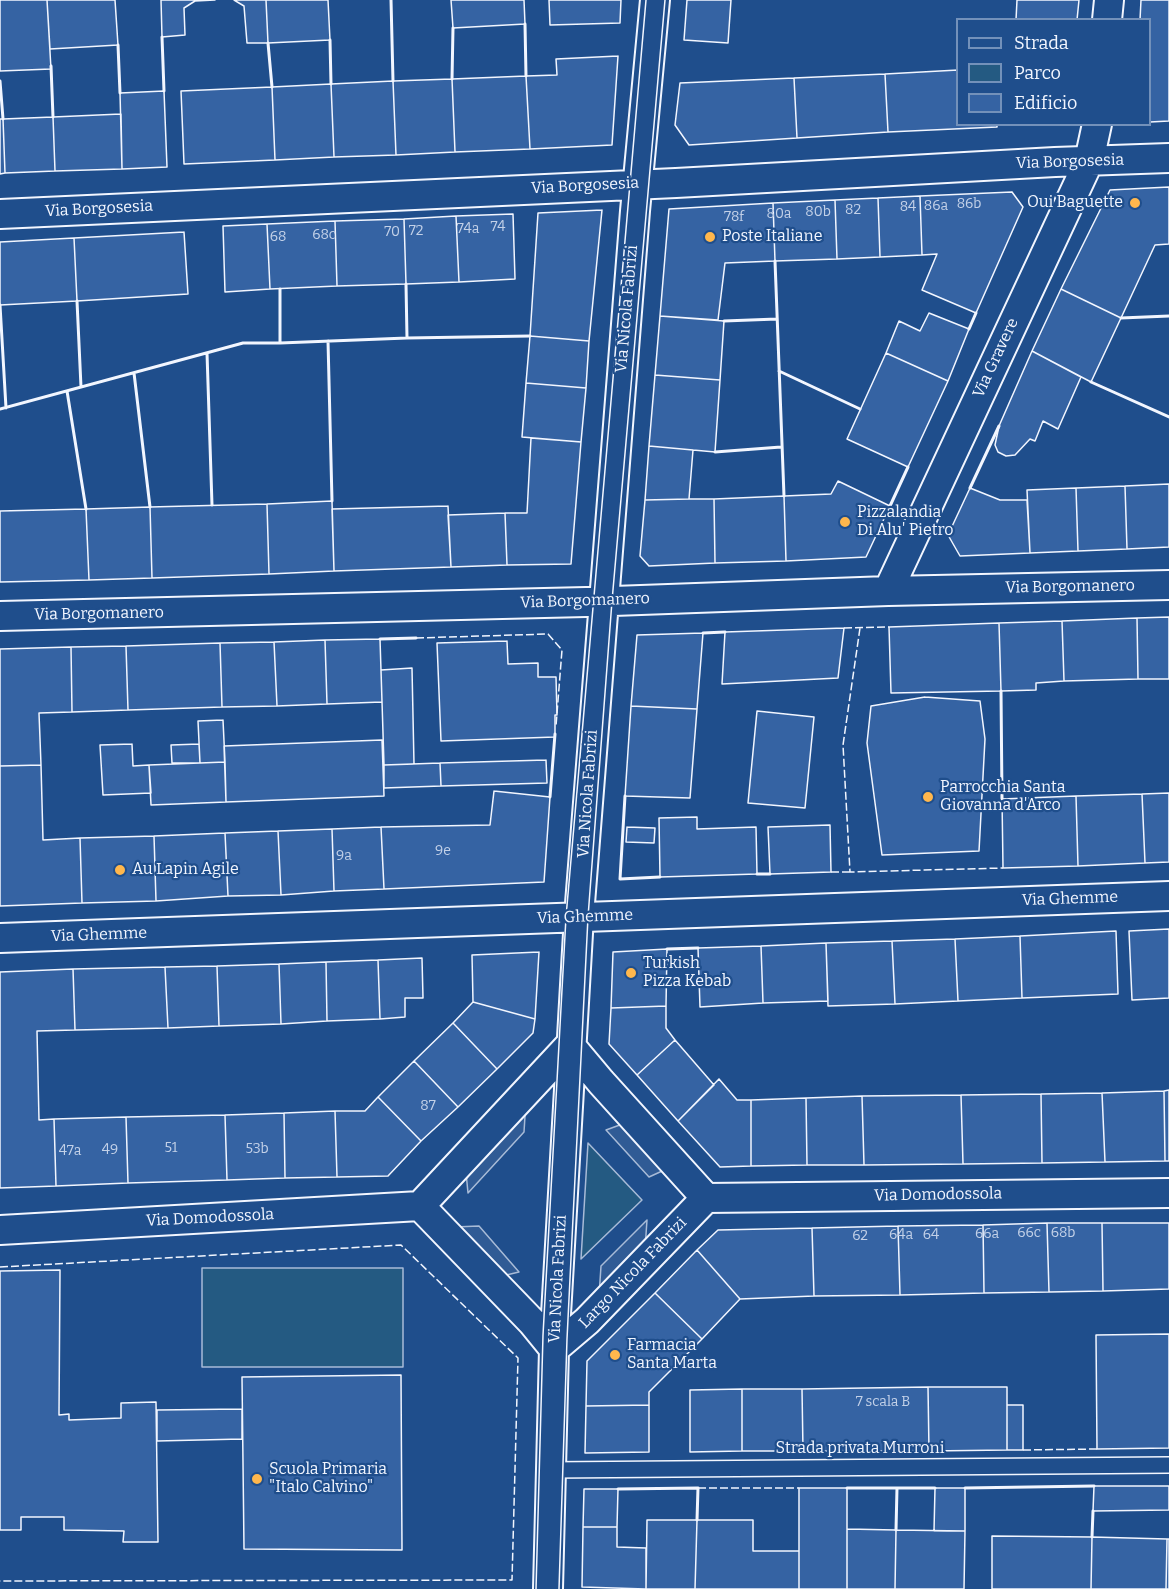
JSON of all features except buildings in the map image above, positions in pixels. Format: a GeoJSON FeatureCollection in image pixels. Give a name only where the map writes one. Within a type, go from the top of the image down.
{"type":"FeatureCollection","features":[{"type":"Feature","properties":{"kind":"street","name":"Via Nicola Fabrizi"},"geometry":{"type":"LineString","coordinates":[[548,1589],[554,1350],[570,1045],[603,601],[655,0]]}},
{"type":"Feature","properties":{"kind":"street"},"geometry":{"type":"LineString","coordinates":[[1107,18],[1109,0]]}},
{"type":"Feature","properties":{"kind":"street","name":"Via Gravere"},"geometry":{"type":"LineString","coordinates":[[888,591],[1089,161],[1097,126]]}},
{"type":"Feature","properties":{"kind":"street","name":"Via Borgosesia"},"geometry":{"type":"LineString","coordinates":[[0,214],[1169,158]]}},
{"type":"Feature","properties":{"kind":"street","name":"Via Borgomanero"},"geometry":{"type":"LineString","coordinates":[[0,616],[1169,585]]}},
{"type":"Feature","properties":{"kind":"street","name":"Via Ghemme"},"geometry":{"type":"LineString","coordinates":[[0,938],[1169,896]]}},
{"type":"Feature","properties":{"kind":"street"},"geometry":{"type":"LineString","coordinates":[[554,1350],[526,1315],[420,1206],[570,1045],[706,1198]]}},
{"type":"Feature","properties":{"kind":"street","name":"Via Domodossola"},"geometry":{"type":"LineString","coordinates":[[706,1198],[1169,1193]]}},
{"type":"Feature","properties":{"kind":"street","name":"Largo Nicola Fabrizi"},"geometry":{"type":"LineString","coordinates":[[554,1350],[586,1321],[706,1198]]}},
{"type":"Feature","properties":{"kind":"street","name":"Via Domodossola"},"geometry":{"type":"LineString","coordinates":[[0,1230],[420,1206]]}},
{"type":"Feature","properties":{"kind":"lane","name":"Strada privata Murroni"},"geometry":{"type":"LineString","coordinates":[[551,1470],[1169,1465]]}},
{"type":"Feature","properties":{"kind":"green space"},"geometry":{"type":"Polygon","coordinates":[[[588,1143],[642,1200],[581,1259],[588,1143]]]}},
{"type":"Feature","properties":{"kind":"green space"},"geometry":{"type":"Polygon","coordinates":[[[202,1268],[403,1268],[403,1367],[202,1367],[202,1268]]]}},
{"type":"Feature","properties":{"kind":"shaded area"},"geometry":{"type":"Polygon","coordinates":[[[526,1100],[524,1132],[468,1193],[465,1162],[526,1100]]]}},
{"type":"Feature","properties":{"kind":"shaded area"},"geometry":{"type":"Polygon","coordinates":[[[628,1122],[671,1167],[649,1177],[606,1130],[628,1122]]]}},
{"type":"Feature","properties":{"kind":"shaded area"},"geometry":{"type":"Polygon","coordinates":[[[647,1220],[645,1249],[599,1296],[601,1266],[647,1220]]]}},
{"type":"Feature","properties":{"kind":"shaded area"},"geometry":{"type":"Polygon","coordinates":[[[479,1226],[519,1272],[498,1277],[454,1227],[479,1226]]]}},
{"type":"Feature","properties":{"kind":"tram line"},"geometry":{"type":"LineString","coordinates":[[536,1589],[543,1335],[566,917],[646,0]]}},
{"type":"Feature","properties":{"kind":"tram line"},"geometry":{"type":"LineString","coordinates":[[559,1589],[567,1339],[588,917],[612,601],[665,0]]}},
{"type":"Feature","properties":{"kind":"fence"},"geometry":{"type":"LineString","coordinates":[[844,628],[889,627]]}},
{"type":"Feature","properties":{"kind":"fence"},"geometry":{"type":"LineString","coordinates":[[860,628],[843,745],[850,872],[1003,868]]}},
{"type":"Feature","properties":{"kind":"fence"},"geometry":{"type":"LineString","coordinates":[[416,638],[548,634],[562,650],[556,726]]}},
{"type":"Feature","properties":{"kind":"fence"},"geometry":{"type":"LineString","coordinates":[[831,872],[850,872]]}},
{"type":"Feature","properties":{"kind":"fence"},"geometry":{"type":"LineString","coordinates":[[0,1267],[401,1245],[518,1358],[512,1580],[0,1581]]}},
{"type":"Feature","properties":{"kind":"fence"},"geometry":{"type":"LineString","coordinates":[[1023,1450],[1097,1449]]}},
{"type":"Feature","properties":{"kind":"fence"},"geometry":{"type":"LineString","coordinates":[[698,1488],[799,1488]]}},
{"type":"Feature","properties":{"kind":"wall"},"geometry":{"type":"LineString","coordinates":[[391,0],[393,81]]}},
{"type":"Feature","properties":{"kind":"wall"},"geometry":{"type":"LineString","coordinates":[[525,24],[526,76]]}},
{"type":"Feature","properties":{"kind":"wall"},"geometry":{"type":"LineString","coordinates":[[452,79],[453,28]]}},
{"type":"Feature","properties":{"kind":"wall"},"geometry":{"type":"LineString","coordinates":[[162,37],[164,91]]}},
{"type":"Feature","properties":{"kind":"wall"},"geometry":{"type":"LineString","coordinates":[[330,40],[331,84]]}},
{"type":"Feature","properties":{"kind":"wall"},"geometry":{"type":"LineString","coordinates":[[268,43],[272,87]]}},
{"type":"Feature","properties":{"kind":"wall"},"geometry":{"type":"LineString","coordinates":[[118,45],[120,93]]}},
{"type":"Feature","properties":{"kind":"wall"},"geometry":{"type":"LineString","coordinates":[[51,66],[53,117]]}},
{"type":"Feature","properties":{"kind":"wall"},"geometry":{"type":"LineString","coordinates":[[0,81],[3,119]]}},
{"type":"Feature","properties":{"kind":"wall"},"geometry":{"type":"LineString","coordinates":[[775,261],[784,496]]}},
{"type":"Feature","properties":{"kind":"wall"},"geometry":{"type":"LineString","coordinates":[[280,343],[407,338],[406,284]]}},
{"type":"Feature","properties":{"kind":"wall"},"geometry":{"type":"LineString","coordinates":[[0,409],[243,343],[280,343],[280,289]]}},
{"type":"Feature","properties":{"kind":"wall"},"geometry":{"type":"LineString","coordinates":[[77,301],[81,387]]}},
{"type":"Feature","properties":{"kind":"wall"},"geometry":{"type":"LineString","coordinates":[[0,305],[6,408]]}},
{"type":"Feature","properties":{"kind":"wall"},"geometry":{"type":"LineString","coordinates":[[969,329],[976,313]]}},
{"type":"Feature","properties":{"kind":"wall"},"geometry":{"type":"LineString","coordinates":[[1121,318],[1169,316]]}},
{"type":"Feature","properties":{"kind":"wall"},"geometry":{"type":"LineString","coordinates":[[724,321],[777,319]]}},
{"type":"Feature","properties":{"kind":"wall"},"geometry":{"type":"LineString","coordinates":[[407,338],[530,336]]}},
{"type":"Feature","properties":{"kind":"wall"},"geometry":{"type":"LineString","coordinates":[[328,341],[332,501]]}},
{"type":"Feature","properties":{"kind":"wall"},"geometry":{"type":"LineString","coordinates":[[207,353],[212,505]]}},
{"type":"Feature","properties":{"kind":"wall"},"geometry":{"type":"LineString","coordinates":[[779,371],[860,409]]}},
{"type":"Feature","properties":{"kind":"wall"},"geometry":{"type":"LineString","coordinates":[[134,373],[150,507]]}},
{"type":"Feature","properties":{"kind":"wall"},"geometry":{"type":"LineString","coordinates":[[1091,382],[1169,417]]}},
{"type":"Feature","properties":{"kind":"wall"},"geometry":{"type":"LineString","coordinates":[[67,391],[86,509]]}},
{"type":"Feature","properties":{"kind":"wall"},"geometry":{"type":"LineString","coordinates":[[970,488],[999,426]]}},
{"type":"Feature","properties":{"kind":"wall"},"geometry":{"type":"LineString","coordinates":[[715,452],[781,447]]}},
{"type":"Feature","properties":{"kind":"wall"},"geometry":{"type":"LineString","coordinates":[[890,506],[908,467]]}},
{"type":"Feature","properties":{"kind":"wall"},"geometry":{"type":"LineString","coordinates":[[703,633],[725,632]]}},
{"type":"Feature","properties":{"kind":"wall"},"geometry":{"type":"LineString","coordinates":[[380,639],[416,638]]}},
{"type":"Feature","properties":{"kind":"wall"},"geometry":{"type":"LineString","coordinates":[[1001,691],[1002,799]]}},
{"type":"Feature","properties":{"kind":"wall"},"geometry":{"type":"LineString","coordinates":[[550,797],[555,734]]}},
{"type":"Feature","properties":{"kind":"wall"},"geometry":{"type":"LineString","coordinates":[[625,796],[620,879],[660,877]]}},
{"type":"Feature","properties":{"kind":"wall"},"geometry":{"type":"LineString","coordinates":[[757,874],[770,874]]}},
{"type":"Feature","properties":{"kind":"wall"},"geometry":{"type":"LineString","coordinates":[[667,949],[698,948]]}},
{"type":"Feature","properties":{"kind":"wall"},"geometry":{"type":"LineString","coordinates":[[965,1488],[1094,1486]]}},
{"type":"Feature","properties":{"kind":"wall"},"geometry":{"type":"LineString","coordinates":[[618,1489],[698,1488],[697,1520]]}},
{"type":"Feature","properties":{"kind":"wall"},"geometry":{"type":"LineString","coordinates":[[847,1488],[897,1488],[896,1530]]}},
{"type":"Feature","properties":{"kind":"wall"},"geometry":{"type":"LineString","coordinates":[[897,1488],[935,1488]]}},
{"type":"Feature","properties":{"kind":"wall"},"geometry":{"type":"LineString","coordinates":[[1092,1537],[1093,1511]]}},
{"type":"Feature","properties":{"kind":"place","name":"Oui Baguette"},"geometry":{"type":"Point","coordinates":[1135,203]}},
{"type":"Feature","properties":{"kind":"place","name":"Poste Italiane"},"geometry":{"type":"Point","coordinates":[710,237]}},
{"type":"Feature","properties":{"kind":"place","name":"Pizzalandia Di Alu' Pietro"},"geometry":{"type":"Point","coordinates":[845,522]}},
{"type":"Feature","properties":{"kind":"place","name":"Parrocchia Santa Giovanna d'Arco"},"geometry":{"type":"Point","coordinates":[928,797]}},
{"type":"Feature","properties":{"kind":"place","name":"Au Lapin Agile"},"geometry":{"type":"Point","coordinates":[120,870]}},
{"type":"Feature","properties":{"kind":"place","name":"Turkish Pizza Kebab"},"geometry":{"type":"Point","coordinates":[631,973]}},
{"type":"Feature","properties":{"kind":"place","name":"Farmacia Santa Marta"},"geometry":{"type":"Point","coordinates":[615,1355]}},
{"type":"Feature","properties":{"kind":"place","name":"Scuola Primaria \"Italo Calvino\""},"geometry":{"type":"Point","coordinates":[257,1479]}}]}
